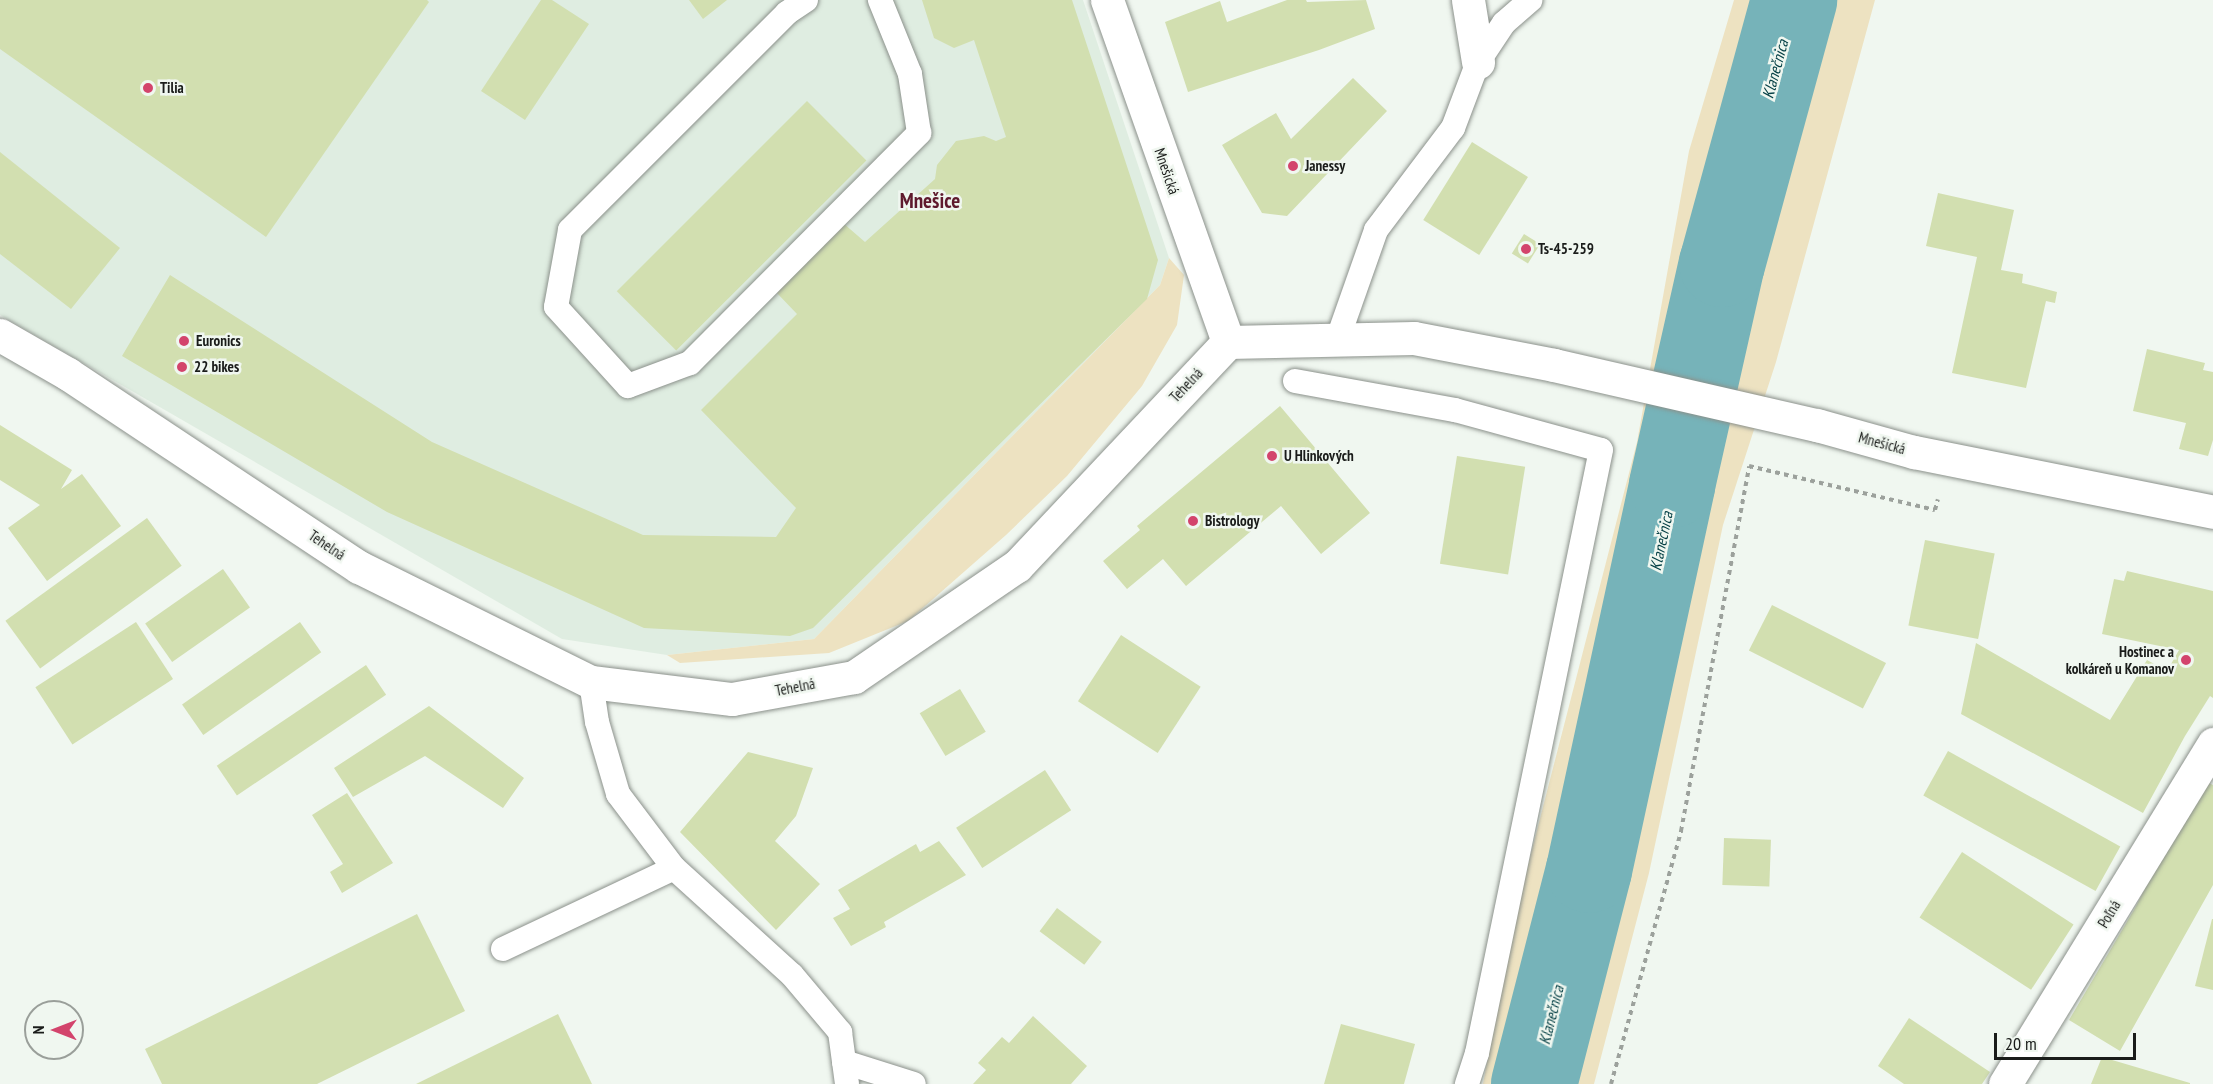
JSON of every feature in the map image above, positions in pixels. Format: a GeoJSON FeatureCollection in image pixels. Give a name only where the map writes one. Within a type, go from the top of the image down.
{"type":"FeatureCollection","features":[{"type":"Feature","properties":{"kind":"street","name":"Mnešická"},"geometry":{"type":"LineString","coordinates":[[1107,0],[1227,342]]}},
{"type":"Feature","properties":{"kind":"street"},"geometry":{"type":"LineString","coordinates":[[1472,4],[1478,62]]}},
{"type":"Feature","properties":{"kind":"street","name":"Tehelná"},"geometry":{"type":"LineString","coordinates":[[0,335],[68,374],[359,567],[591,682],[732,699],[854,677],[1017,566],[1227,342]]}},
{"type":"Feature","properties":{"kind":"street","name":"Mnešická"},"geometry":{"type":"LineString","coordinates":[[1338,338],[1414,338],[1554,365],[1817,425],[1914,452],[2213,512]]}},
{"type":"Feature","properties":{"kind":"street"},"geometry":{"type":"LineString","coordinates":[[1227,342],[1338,338]]}},
{"type":"Feature","properties":{"kind":"street","name":"Poľná"},"geometry":{"type":"LineString","coordinates":[[2005,1084],[2213,744]]}},
{"type":"Feature","properties":{"kind":"lane"},"geometry":{"type":"LineString","coordinates":[[806,0],[787,13],[570,230],[556,307],[628,386],[690,363],[919,133],[910,74],[879,0]]}},
{"type":"Feature","properties":{"kind":"lane"},"geometry":{"type":"LineString","coordinates":[[1338,338],[1376,230],[1453,128],[1478,62],[1504,23],[1530,0]]}},
{"type":"Feature","properties":{"kind":"lane"},"geometry":{"type":"LineString","coordinates":[[1295,381],[1455,410],[1601,450],[1486,1008],[1467,1084]]}},
{"type":"Feature","properties":{"kind":"lane"},"geometry":{"type":"LineString","coordinates":[[591,682],[597,722],[618,794],[674,868],[792,975],[840,1032],[855,1074],[914,1084]]}},
{"type":"Feature","properties":{"kind":"lane"},"geometry":{"type":"LineString","coordinates":[[503,949],[674,868]]}},
{"type":"Feature","properties":{"kind":"path"},"geometry":{"type":"LineString","coordinates":[[1611,1084],[1681,831],[1749,466],[1935,510]]}},
{"type":"Feature","properties":{"kind":"shaded area"},"geometry":{"type":"Polygon","coordinates":[[[0,0],[1083,0],[1169,258],[1160,285],[814,639],[667,655],[562,639],[0,315],[0,0]]]}},
{"type":"Feature","properties":{"kind":"shaded area"},"geometry":{"type":"Polygon","coordinates":[[[1734,0],[1875,0],[1776,362],[1723,525],[1649,873],[1594,1084],[1483,1084],[1511,931],[1637,442],[1689,151],[1734,0]]]}},
{"type":"Feature","properties":{"kind":"shaded area"},"geometry":{"type":"Polygon","coordinates":[[[1169,258],[1184,275],[1177,325],[1142,386],[1067,476],[1006,535],[908,621],[829,653],[680,663],[667,655],[814,639],[1160,285],[1169,258]]]}},
{"type":"Feature","properties":{"kind":"building"},"geometry":{"type":"Polygon","coordinates":[[[0,0],[427,0],[429,2],[266,237],[0,49],[0,0]]]}},
{"type":"Feature","properties":{"kind":"building"},"geometry":{"type":"Polygon","coordinates":[[[541,0],[552,0],[589,24],[525,120],[481,91],[541,0]]]}},
{"type":"Feature","properties":{"kind":"building"},"geometry":{"type":"Polygon","coordinates":[[[689,0],[727,0],[703,19],[689,0]]]}},
{"type":"Feature","properties":{"kind":"building"},"geometry":{"type":"Polygon","coordinates":[[[922,0],[1072,0],[1158,260],[1147,299],[813,628],[790,636],[644,628],[387,512],[122,356],[170,275],[432,442],[643,535],[776,537],[796,508],[701,410],[797,314],[775,291],[843,223],[865,242],[935,179],[937,165],[956,141],[984,136],[996,141],[1006,137],[974,40],[954,48],[934,38],[922,0]]]}},
{"type":"Feature","properties":{"kind":"building"},"geometry":{"type":"Polygon","coordinates":[[[1287,0],[1306,0],[1307,2],[1366,0],[1375,29],[1319,50],[1188,92],[1165,22],[1220,1],[1227,22],[1287,0]]]}},
{"type":"Feature","properties":{"kind":"building"},"geometry":{"type":"Polygon","coordinates":[[[1353,78],[1387,111],[1287,216],[1262,213],[1222,145],[1276,113],[1291,139],[1353,78]]]}},
{"type":"Feature","properties":{"kind":"building"},"geometry":{"type":"Polygon","coordinates":[[[807,101],[866,160],[676,351],[617,291],[807,101]]]}},
{"type":"Feature","properties":{"kind":"building"},"geometry":{"type":"Polygon","coordinates":[[[1472,142],[1528,177],[1479,255],[1423,220],[1472,142]]]}},
{"type":"Feature","properties":{"kind":"building"},"geometry":{"type":"Polygon","coordinates":[[[0,152],[120,248],[71,309],[0,254],[0,152]]]}},
{"type":"Feature","properties":{"kind":"building"},"geometry":{"type":"Polygon","coordinates":[[[1938,193],[2014,210],[2001,270],[2023,274],[2022,283],[2057,292],[2055,303],[2046,301],[2026,388],[1952,373],[1977,257],[1926,246],[1938,193]]]}},
{"type":"Feature","properties":{"kind":"building","name":"Ts-45-259"},"geometry":{"type":"Polygon","coordinates":[[[1524,234],[1540,244],[1528,264],[1512,254],[1524,234]]]}},
{"type":"Feature","properties":{"kind":"building"},"geometry":{"type":"Polygon","coordinates":[[[2147,349],[2205,363],[2203,370],[2213,372],[2213,440],[2208,456],[2179,449],[2186,423],[2133,411],[2147,349]]]}},
{"type":"Feature","properties":{"kind":"building"},"geometry":{"type":"Polygon","coordinates":[[[1280,406],[1370,513],[1321,554],[1281,506],[1186,586],[1163,559],[1127,589],[1103,561],[1140,530],[1137,526],[1280,406]]]}},
{"type":"Feature","properties":{"kind":"building"},"geometry":{"type":"Polygon","coordinates":[[[0,425],[72,470],[61,489],[82,474],[121,526],[47,581],[8,528],[40,505],[0,480],[0,425]]]}},
{"type":"Feature","properties":{"kind":"building"},"geometry":{"type":"Polygon","coordinates":[[[1457,456],[1525,467],[1508,574],[1440,564],[1457,456]]]}},
{"type":"Feature","properties":{"kind":"building"},"geometry":{"type":"Polygon","coordinates":[[[147,518],[182,566],[40,669],[5,621],[147,518]]]}},
{"type":"Feature","properties":{"kind":"building"},"geometry":{"type":"Polygon","coordinates":[[[1925,540],[1995,554],[1978,639],[1908,625],[1925,540]]]}},
{"type":"Feature","properties":{"kind":"building"},"geometry":{"type":"Polygon","coordinates":[[[223,569],[250,608],[172,662],[145,623],[223,569]]]}},
{"type":"Feature","properties":{"kind":"building"},"geometry":{"type":"Polygon","coordinates":[[[2127,571],[2213,591],[2213,698],[2210,696],[2185,736],[2143,813],[1961,714],[1976,643],[2110,720],[2147,660],[2167,671],[2179,650],[2102,634],[2114,579],[2124,581],[2127,571]]]}},
{"type":"Feature","properties":{"kind":"building"},"geometry":{"type":"Polygon","coordinates":[[[1772,605],[1886,663],[1863,709],[1749,650],[1772,605]]]}},
{"type":"Feature","properties":{"kind":"building"},"geometry":{"type":"Polygon","coordinates":[[[136,622],[173,679],[72,744],[35,687],[136,622]]]}},
{"type":"Feature","properties":{"kind":"building"},"geometry":{"type":"Polygon","coordinates":[[[300,622],[321,652],[203,735],[182,705],[300,622]]]}},
{"type":"Feature","properties":{"kind":"building"},"geometry":{"type":"Polygon","coordinates":[[[1121,635],[1201,687],[1158,753],[1078,701],[1121,635]]]}},
{"type":"Feature","properties":{"kind":"building"},"geometry":{"type":"Polygon","coordinates":[[[366,665],[386,695],[237,796],[217,766],[366,665]]]}},
{"type":"Feature","properties":{"kind":"building"},"geometry":{"type":"Polygon","coordinates":[[[960,689],[986,732],[945,756],[920,713],[960,689]]]}},
{"type":"Feature","properties":{"kind":"building"},"geometry":{"type":"Polygon","coordinates":[[[429,706],[524,778],[503,808],[425,756],[353,797],[334,768],[429,706]]]}},
{"type":"Feature","properties":{"kind":"building"},"geometry":{"type":"Polygon","coordinates":[[[1948,751],[2120,847],[2096,891],[1923,796],[1948,751]]]}},
{"type":"Feature","properties":{"kind":"building"},"geometry":{"type":"Polygon","coordinates":[[[748,752],[813,768],[796,816],[775,841],[820,884],[776,930],[680,832],[748,752]]]}},
{"type":"Feature","properties":{"kind":"building"},"geometry":{"type":"Polygon","coordinates":[[[1045,770],[1071,810],[982,868],[956,828],[1045,770]]]}},
{"type":"Feature","properties":{"kind":"building"},"geometry":{"type":"Polygon","coordinates":[[[2201,779],[2213,785],[2213,885],[2120,1051],[2069,1020],[2135,908],[2201,779]]]}},
{"type":"Feature","properties":{"kind":"building"},"geometry":{"type":"Polygon","coordinates":[[[347,793],[393,863],[342,893],[330,872],[343,864],[312,815],[347,793]]]}},
{"type":"Feature","properties":{"kind":"building"},"geometry":{"type":"Polygon","coordinates":[[[1724,838],[1771,840],[1769,887],[1722,885],[1724,838]]]}},
{"type":"Feature","properties":{"kind":"building"},"geometry":{"type":"Polygon","coordinates":[[[939,841],[966,875],[884,922],[886,927],[851,946],[833,918],[850,909],[838,890],[916,844],[920,852],[939,841]]]}},
{"type":"Feature","properties":{"kind":"building"},"geometry":{"type":"Polygon","coordinates":[[[1962,852],[2074,924],[2031,990],[1920,917],[1962,852]]]}},
{"type":"Feature","properties":{"kind":"building"},"geometry":{"type":"Polygon","coordinates":[[[1057,908],[1102,942],[1084,965],[1040,931],[1057,908]]]}},
{"type":"Feature","properties":{"kind":"building"},"geometry":{"type":"Polygon","coordinates":[[[417,914],[465,1011],[317,1084],[162,1084],[145,1049],[417,914]]]}},
{"type":"Feature","properties":{"kind":"building"},"geometry":{"type":"Polygon","coordinates":[[[2213,919],[2213,990],[2195,986],[2213,919]]]}},
{"type":"Feature","properties":{"kind":"building"},"geometry":{"type":"Polygon","coordinates":[[[558,1014],[592,1084],[416,1084],[558,1014]]]}},
{"type":"Feature","properties":{"kind":"building"},"geometry":{"type":"Polygon","coordinates":[[[1033,1016],[1087,1066],[1071,1084],[973,1084],[986,1070],[978,1063],[1002,1037],[1009,1043],[1033,1016]]]}},
{"type":"Feature","properties":{"kind":"building"},"geometry":{"type":"Polygon","coordinates":[[[1909,1018],[1990,1072],[1982,1084],[1904,1084],[1878,1066],[1909,1018]]]}},
{"type":"Feature","properties":{"kind":"building"},"geometry":{"type":"Polygon","coordinates":[[[1341,1024],[1415,1044],[1404,1084],[1324,1084],[1341,1024]]]}},
{"type":"Feature","properties":{"kind":"building"},"geometry":{"type":"Polygon","coordinates":[[[2102,1057],[2190,1083],[2190,1084],[2091,1084],[2102,1057]]]}},
{"type":"Feature","properties":{"kind":"waterway","name":"Klanečnica"},"geometry":{"type":"LineString","coordinates":[[1534,1084],[1589,870],[1722,264],[1794,0]]}},
{"type":"Feature","properties":{"kind":"place","name":"Tilia"},"geometry":{"type":"Point","coordinates":[148,88]}},
{"type":"Feature","properties":{"kind":"place","name":"Janessy"},"geometry":{"type":"Point","coordinates":[1293,166]}},
{"type":"Feature","properties":{"kind":"place","name":"Ts-45-259"},"geometry":{"type":"Point","coordinates":[1526,249]}},
{"type":"Feature","properties":{"kind":"place","name":"Euronics"},"geometry":{"type":"Point","coordinates":[184,341]}},
{"type":"Feature","properties":{"kind":"place","name":"22 bikes"},"geometry":{"type":"Point","coordinates":[182,367]}},
{"type":"Feature","properties":{"kind":"place","name":"U Hlinkových"},"geometry":{"type":"Point","coordinates":[1272,456]}},
{"type":"Feature","properties":{"kind":"place","name":"Bistrology"},"geometry":{"type":"Point","coordinates":[1193,521]}},
{"type":"Feature","properties":{"kind":"place","name":"Hostinec a kolkáreň u Komanov"},"geometry":{"type":"Point","coordinates":[2186,660]}},
{"type":"Feature","properties":{"kind":"district","name":"Mnešice"},"geometry":{"type":"Point","coordinates":[930,201]}}]}
